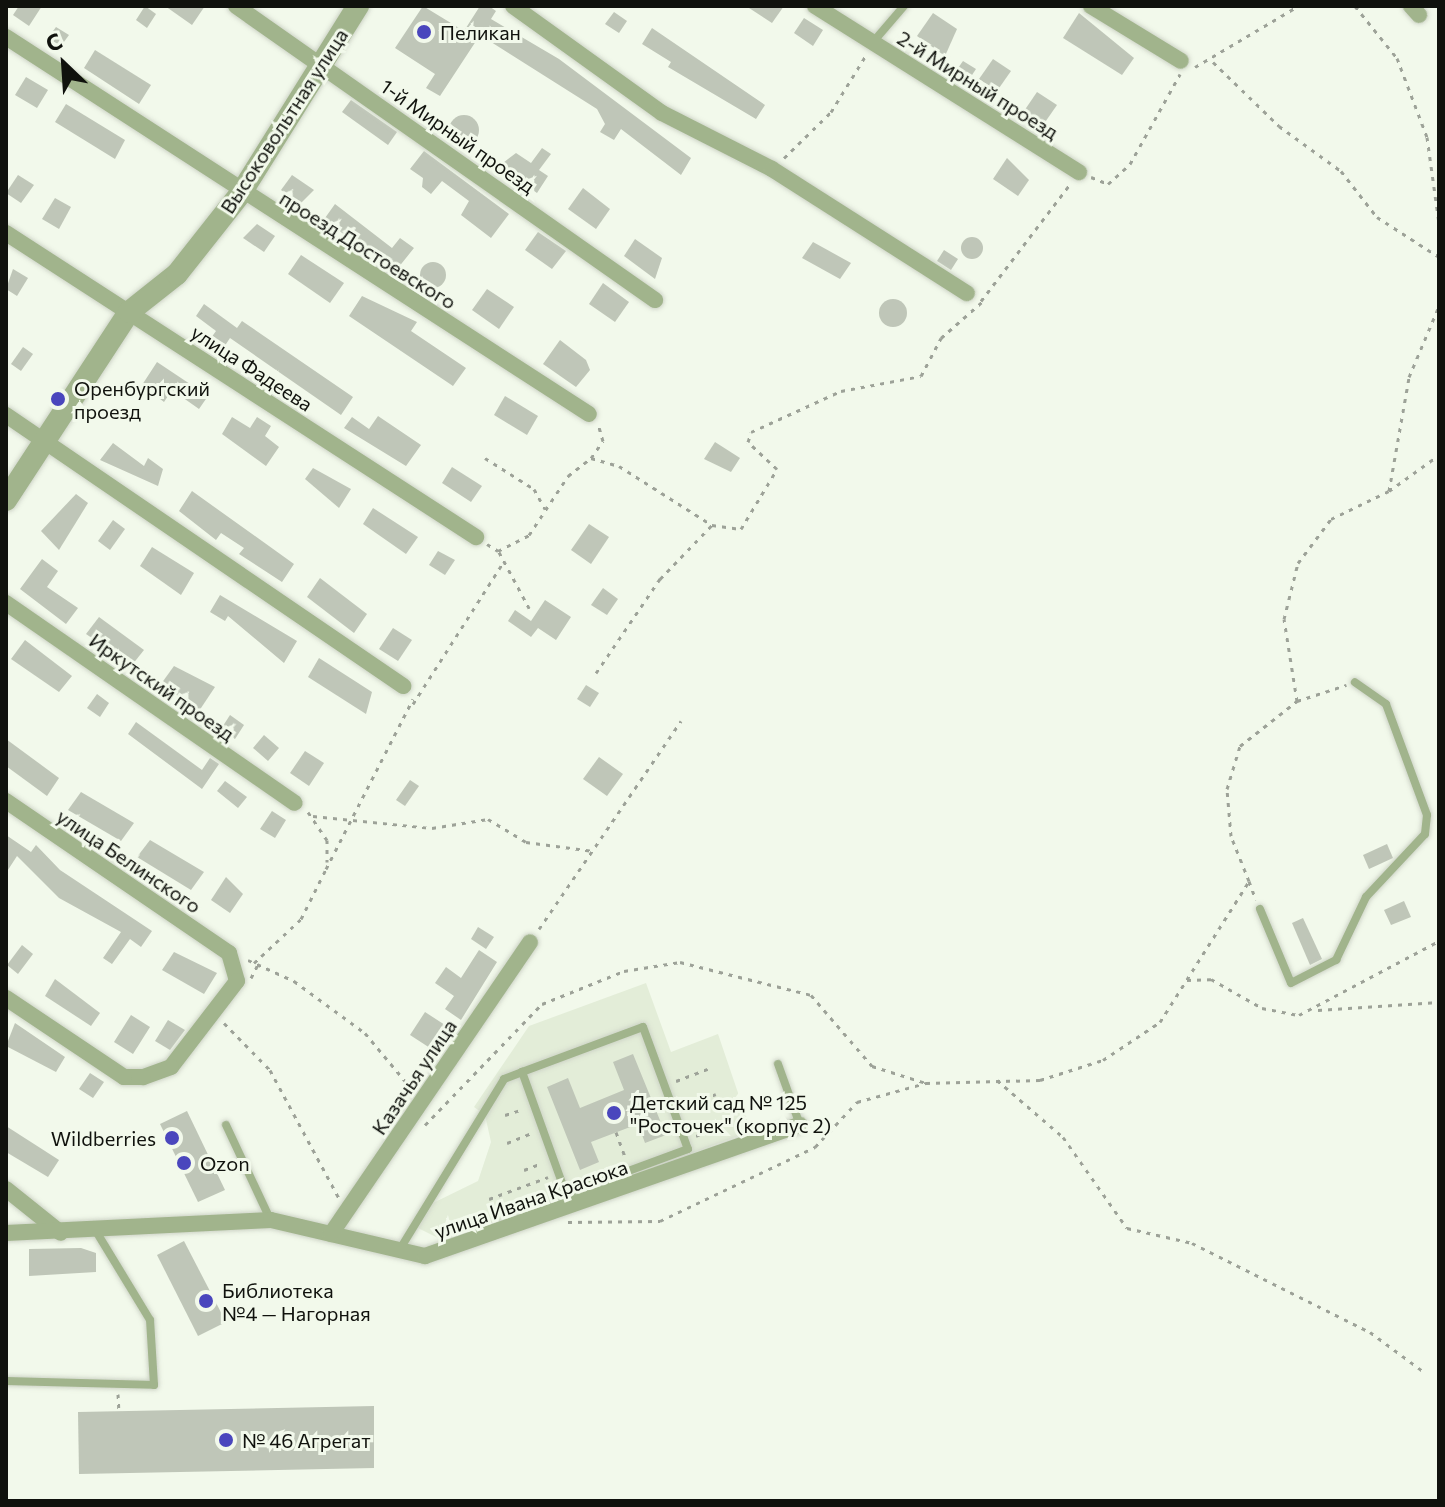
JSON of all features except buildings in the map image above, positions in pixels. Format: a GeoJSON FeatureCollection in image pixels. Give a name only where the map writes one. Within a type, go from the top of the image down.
{"type":"FeatureCollection","features":[{"type":"Feature","properties":{"kind":"street","name":"1-й Мирный проезд"},"geometry":{"type":"LineString","coordinates":[[236,6],[322,63],[655,300]]}},
{"type":"Feature","properties":{"kind":"street","name":"Высоковольтная улица"},"geometry":{"type":"LineString","coordinates":[[6,500],[129,312],[177,274],[241,193],[358,6]]}},
{"type":"Feature","properties":{"kind":"street"},"geometry":{"type":"LineString","coordinates":[[513,6],[662,113],[772,169],[975,298]]}},
{"type":"Feature","properties":{"kind":"street","name":"2-й Мирный проезд"},"geometry":{"type":"LineString","coordinates":[[815,6],[1079,172]]}},
{"type":"Feature","properties":{"kind":"street"},"geometry":{"type":"LineString","coordinates":[[1091,6],[1181,61]]}},
{"type":"Feature","properties":{"kind":"street","name":"проезд Достоевского"},"geometry":{"type":"LineString","coordinates":[[6,37],[241,193],[589,414]]}},
{"type":"Feature","properties":{"kind":"street","name":"улица Фадеева"},"geometry":{"type":"LineString","coordinates":[[6,233],[476,537]]}},
{"type":"Feature","properties":{"kind":"street"},"geometry":{"type":"LineString","coordinates":[[6,415],[403,686]]}},
{"type":"Feature","properties":{"kind":"street","name":"Иркутский проезд"},"geometry":{"type":"LineString","coordinates":[[6,603],[295,803]]}},
{"type":"Feature","properties":{"kind":"street","name":"улица Белинского"},"geometry":{"type":"LineString","coordinates":[[6,801],[229,953]]}},
{"type":"Feature","properties":{"kind":"street","name":"Казачья улица"},"geometry":{"type":"LineString","coordinates":[[331,1234],[530,942]]}},
{"type":"Feature","properties":{"kind":"street"},"geometry":{"type":"LineString","coordinates":[[6,998],[124,1077],[171,1067],[204,1030],[237,981],[229,953]]}},
{"type":"Feature","properties":{"kind":"street","name":"улица Ивана Красюка"},"geometry":{"type":"LineString","coordinates":[[6,1233],[97,1233],[271,1220],[425,1256],[455,1249],[800,1125]]}},
{"type":"Feature","properties":{"kind":"street"},"geometry":{"type":"LineString","coordinates":[[6,1189],[61,1233]]}},
{"type":"Feature","properties":{"kind":"lane"},"geometry":{"type":"LineString","coordinates":[[872,43],[904,6]]}},
{"type":"Feature","properties":{"kind":"lane"},"geometry":{"type":"LineString","coordinates":[[1260,909],[1291,983],[1336,960],[1366,897],[1425,834],[1427,815],[1386,704],[1355,682]]}},
{"type":"Feature","properties":{"kind":"lane"},"geometry":{"type":"LineString","coordinates":[[399,1250],[504,1079],[522,1072],[643,1027],[688,1149],[566,1194],[522,1072]]}},
{"type":"Feature","properties":{"kind":"lane"},"geometry":{"type":"LineString","coordinates":[[778,1064],[800,1125]]}},
{"type":"Feature","properties":{"kind":"lane"},"geometry":{"type":"LineString","coordinates":[[226,1125],[271,1220]]}},
{"type":"Feature","properties":{"kind":"lane"},"geometry":{"type":"LineString","coordinates":[[6,1381],[154,1385],[150,1320],[97,1233]]}},
{"type":"Feature","properties":{"kind":"path"},"geometry":{"type":"LineString","coordinates":[[591,458],[619,466],[712,525],[741,529],[777,469],[748,442],[751,432],[841,391],[921,376],[941,338],[1079,172],[1108,184],[1130,164],[1179,82],[1181,61],[1198,69],[1213,62],[1298,6]]}},
{"type":"Feature","properties":{"kind":"path"},"geometry":{"type":"LineString","coordinates":[[1355,6],[1397,58],[1427,137],[1439,224]]}},
{"type":"Feature","properties":{"kind":"path"},"geometry":{"type":"LineString","coordinates":[[772,169],[831,112],[872,43]]}},
{"type":"Feature","properties":{"kind":"path"},"geometry":{"type":"LineString","coordinates":[[1213,62],[1279,126],[1341,171],[1377,217],[1439,257]]}},
{"type":"Feature","properties":{"kind":"path"},"geometry":{"type":"LineString","coordinates":[[1389,491],[1409,377],[1439,306]]}},
{"type":"Feature","properties":{"kind":"path"},"geometry":{"type":"LineString","coordinates":[[498,551],[529,535],[545,509],[603,441],[589,414]]}},
{"type":"Feature","properties":{"kind":"path"},"geometry":{"type":"LineString","coordinates":[[1297,701],[1284,619],[1298,563],[1331,519],[1389,491],[1439,455]]}},
{"type":"Feature","properties":{"kind":"path"},"geometry":{"type":"LineString","coordinates":[[485,458],[534,489],[545,509]]}},
{"type":"Feature","properties":{"kind":"path"},"geometry":{"type":"LineString","coordinates":[[596,673],[660,579],[712,525]]}},
{"type":"Feature","properties":{"kind":"path"},"geometry":{"type":"LineString","coordinates":[[476,537],[498,551],[529,608]]}},
{"type":"Feature","properties":{"kind":"path"},"geometry":{"type":"LineString","coordinates":[[249,982],[256,963],[301,919],[413,704],[504,561]]}},
{"type":"Feature","properties":{"kind":"path"},"geometry":{"type":"LineString","coordinates":[[1260,909],[1231,836],[1227,789],[1240,746],[1297,701],[1355,682]]}},
{"type":"Feature","properties":{"kind":"path"},"geometry":{"type":"LineString","coordinates":[[403,686],[413,704]]}},
{"type":"Feature","properties":{"kind":"path"},"geometry":{"type":"LineString","coordinates":[[530,942],[681,721]]}},
{"type":"Feature","properties":{"kind":"path"},"geometry":{"type":"LineString","coordinates":[[295,803],[313,816],[327,840],[326,869]]}},
{"type":"Feature","properties":{"kind":"path"},"geometry":{"type":"LineString","coordinates":[[313,816],[432,828],[488,819],[526,842],[593,851]]}},
{"type":"Feature","properties":{"kind":"path"},"geometry":{"type":"LineString","coordinates":[[559,1223],[660,1221],[815,1147],[857,1102],[926,1083],[1072,1072],[1160,1022],[1249,881]]}},
{"type":"Feature","properties":{"kind":"path"},"geometry":{"type":"LineString","coordinates":[[229,953],[294,981],[377,1043],[419,1105]]}},
{"type":"Feature","properties":{"kind":"path"},"geometry":{"type":"LineString","coordinates":[[398,1136],[425,1125],[542,1004],[624,971],[680,962],[811,995],[872,1066],[926,1083]]}},
{"type":"Feature","properties":{"kind":"path"},"geometry":{"type":"LineString","coordinates":[[1318,1010],[1439,1002]]}},
{"type":"Feature","properties":{"kind":"path"},"geometry":{"type":"LineString","coordinates":[[229,1014],[223,1024],[270,1070],[346,1211]]}},
{"type":"Feature","properties":{"kind":"path"},"geometry":{"type":"LineString","coordinates":[[665,1085],[708,1069]]}},
{"type":"Feature","properties":{"kind":"path"},"geometry":{"type":"LineString","coordinates":[[997,1080],[1063,1137],[1127,1228],[1192,1243],[1370,1332],[1424,1372]]}},
{"type":"Feature","properties":{"kind":"path"},"geometry":{"type":"LineString","coordinates":[[674,1110],[716,1094]]}},
{"type":"Feature","properties":{"kind":"path"},"geometry":{"type":"LineString","coordinates":[[505,1115],[534,1105]]}},
{"type":"Feature","properties":{"kind":"path"},"geometry":{"type":"LineString","coordinates":[[685,1140],[721,1125]]}},
{"type":"Feature","properties":{"kind":"path"},"geometry":{"type":"LineString","coordinates":[[507,1143],[542,1128]]}},
{"type":"Feature","properties":{"kind":"path"},"geometry":{"type":"LineString","coordinates":[[616,1132],[630,1170]]}},
{"type":"Feature","properties":{"kind":"path"},"geometry":{"type":"LineString","coordinates":[[524,1170],[554,1159]]}},
{"type":"Feature","properties":{"kind":"path"},"geometry":{"type":"LineString","coordinates":[[489,1199],[508,1195],[559,1173]]}},
{"type":"Feature","properties":{"kind":"shaded area","name":"Детский сад № 125 \"Росточек\" (корпус 2)"},"geometry":{"type":"Polygon","coordinates":[[[646,983],[671,1052],[718,1034],[751,1131],[450,1244],[418,1228],[433,1203],[478,1181],[491,1142],[485,1115],[474,1107],[529,1026],[646,983]]]}},
{"type":"Feature","properties":{"kind":"place","name":"Пеликан"},"geometry":{"type":"Point","coordinates":[424,32]}},
{"type":"Feature","properties":{"kind":"place","name":"Оренбургский проезд"},"geometry":{"type":"Point","coordinates":[58,399]}},
{"type":"Feature","properties":{"kind":"place","name":"Детский сад № 125 \"Росточек\" (корпус 2)"},"geometry":{"type":"Point","coordinates":[614,1113]}},
{"type":"Feature","properties":{"kind":"place","name":"Wildberries"},"geometry":{"type":"Point","coordinates":[172,1138]}},
{"type":"Feature","properties":{"kind":"place","name":"Ozon"},"geometry":{"type":"Point","coordinates":[184,1163]}},
{"type":"Feature","properties":{"kind":"place","name":"Библиотека №4 — Нагорная"},"geometry":{"type":"Point","coordinates":[206,1301]}},
{"type":"Feature","properties":{"kind":"place","name":"№ 46 Агрегат"},"geometry":{"type":"Point","coordinates":[226,1440]}}]}
